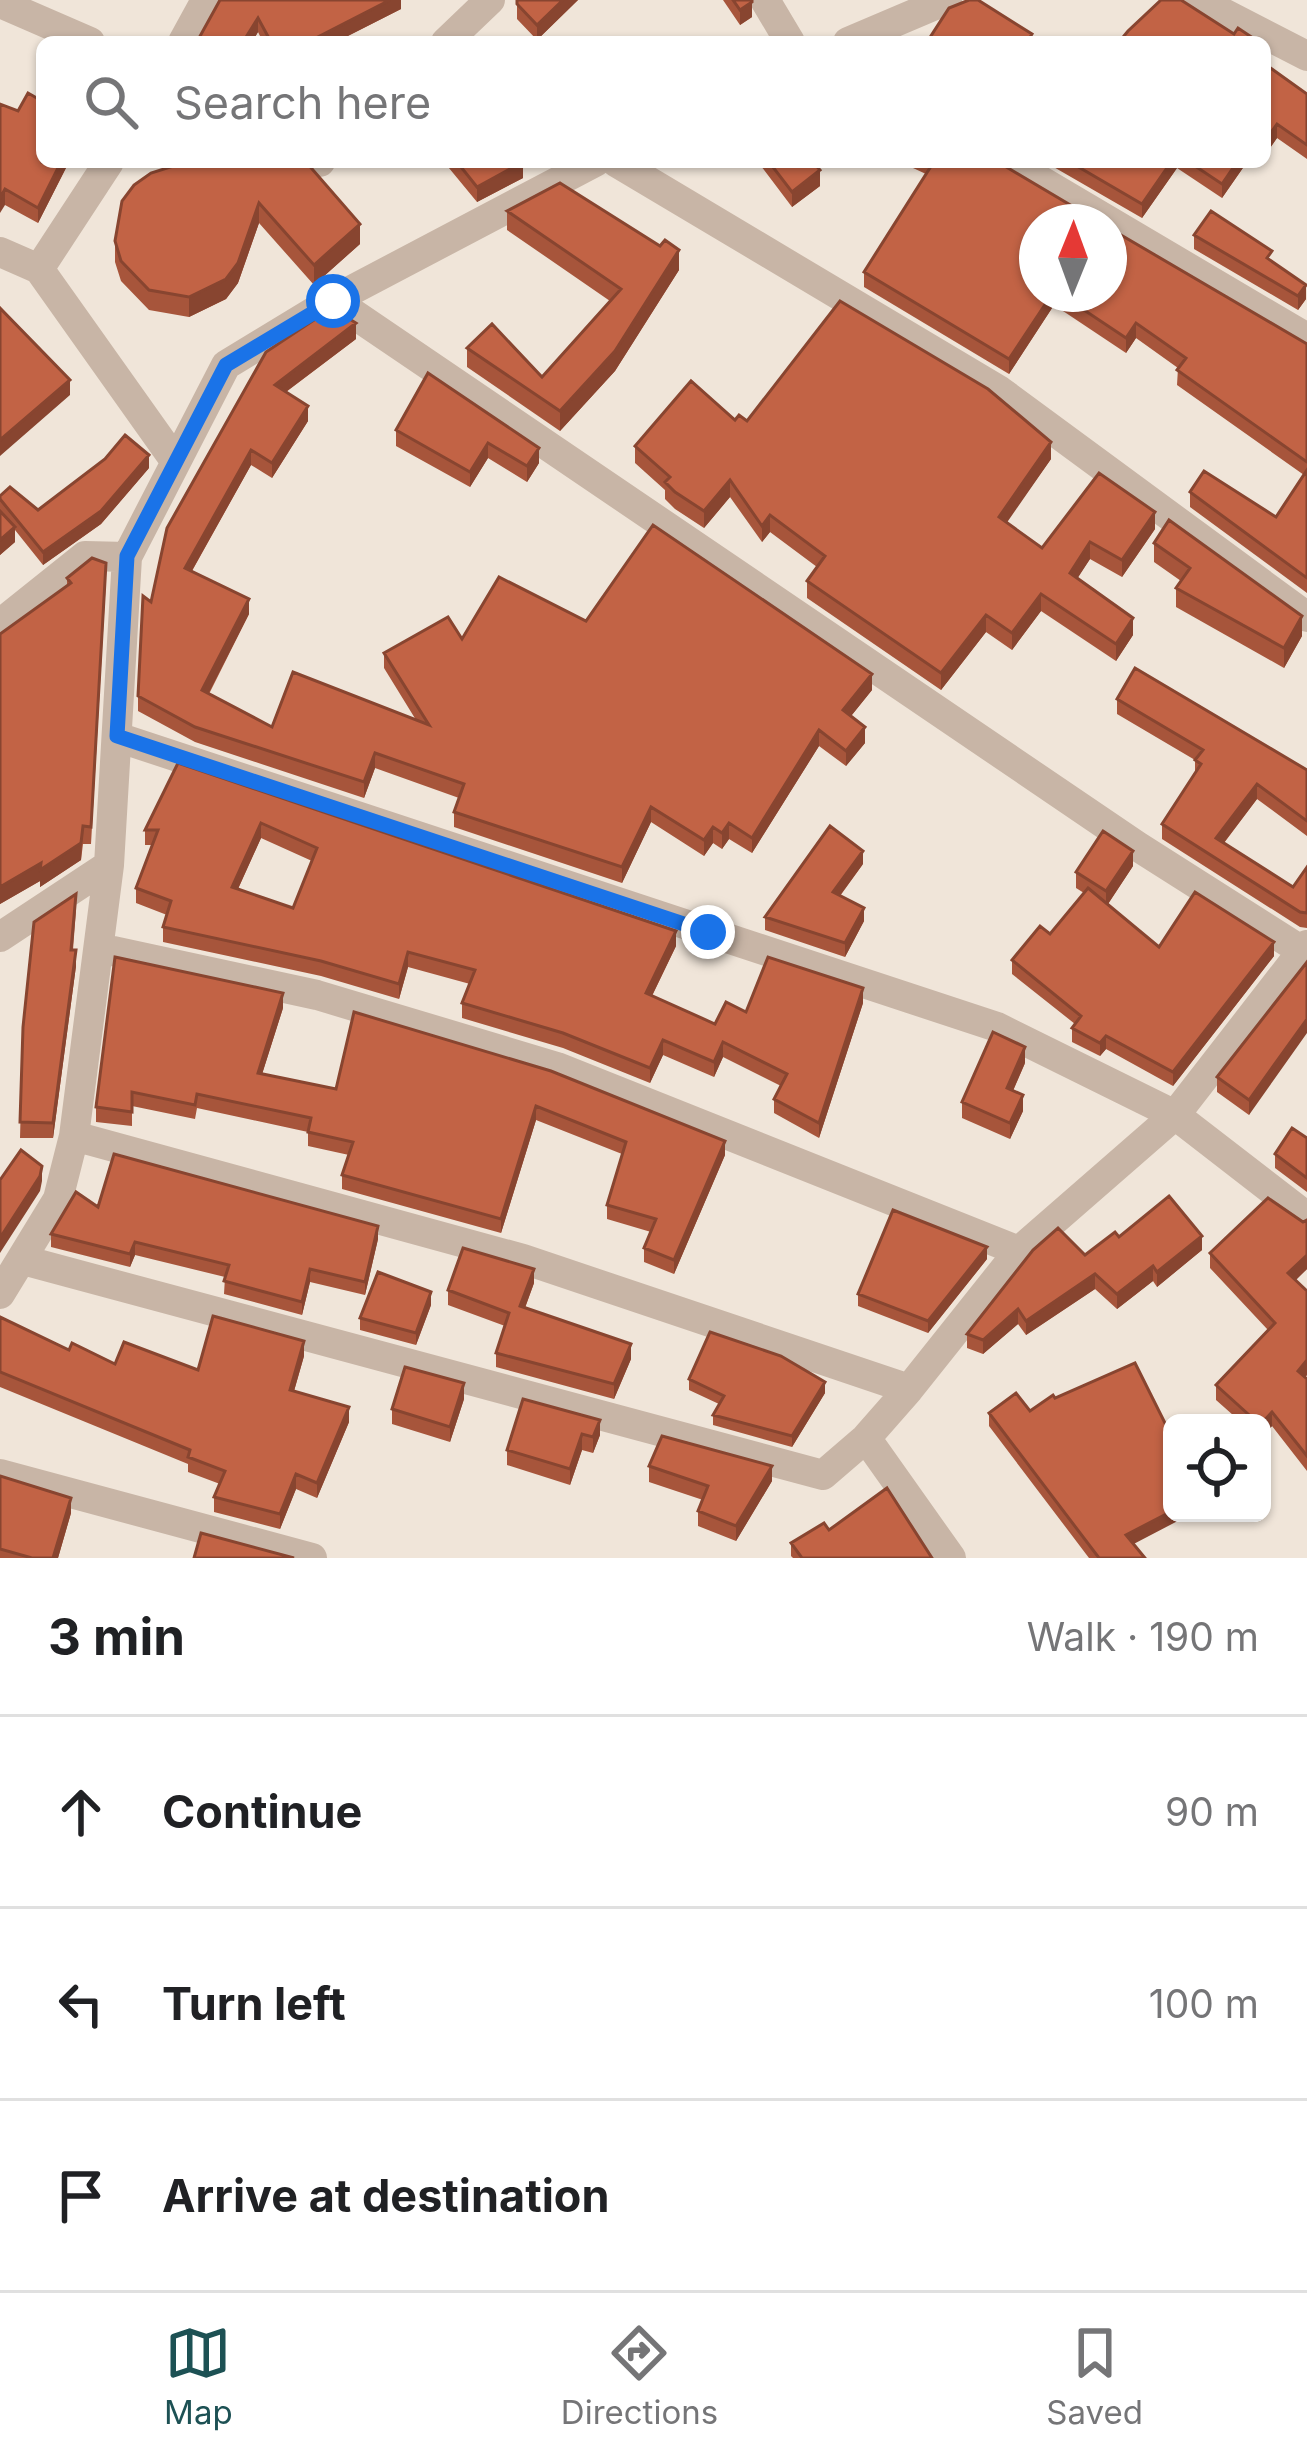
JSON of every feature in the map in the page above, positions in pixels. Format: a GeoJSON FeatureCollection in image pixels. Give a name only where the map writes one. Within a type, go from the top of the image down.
{"type":"FeatureCollection","features":[{"type":"Feature","properties":{"kind":"street"},"geometry":{"type":"LineString","coordinates":[[186,36],[206,0]]}},
{"type":"Feature","properties":{"kind":"street"},"geometry":{"type":"LineString","coordinates":[[452,36],[490,0]]}},
{"type":"Feature","properties":{"kind":"street"},"geometry":{"type":"LineString","coordinates":[[765,0],[786,36]]}},
{"type":"Feature","properties":{"kind":"street"},"geometry":{"type":"LineString","coordinates":[[862,36],[946,0]]}},
{"type":"Feature","properties":{"kind":"street"},"geometry":{"type":"LineString","coordinates":[[1198,0],[1268,36]]}},
{"type":"Feature","properties":{"kind":"street"},"geometry":{"type":"LineString","coordinates":[[0,3],[76,36]]}},
{"type":"Feature","properties":{"kind":"street"},"geometry":{"type":"LineString","coordinates":[[1271,38],[1307,56]]}},
{"type":"Feature","properties":{"kind":"street"},"geometry":{"type":"LineString","coordinates":[[39,269],[105,168]]}},
{"type":"Feature","properties":{"kind":"street"},"geometry":{"type":"LineString","coordinates":[[0,1294],[58,1199],[74,1136],[109,865],[127,556],[226,365],[333,301],[584,168]]}},
{"type":"Feature","properties":{"kind":"street"},"geometry":{"type":"LineString","coordinates":[[626,168],[1000,391],[1307,617]]}},
{"type":"Feature","properties":{"kind":"street"},"geometry":{"type":"LineString","coordinates":[[1019,168],[1307,338]]}},
{"type":"Feature","properties":{"kind":"street"},"geometry":{"type":"LineString","coordinates":[[0,252],[39,269],[176,462]]}},
{"type":"Feature","properties":{"kind":"street"},"geometry":{"type":"LineString","coordinates":[[23,1260],[823,1475],[866,1438],[909,1389],[1019,1251],[1175,1115],[1306,950],[1137,846],[333,301]]}},
{"type":"Feature","properties":{"kind":"street"},"geometry":{"type":"LineString","coordinates":[[0,624],[85,556],[127,556]]}},
{"type":"Feature","properties":{"kind":"street"},"geometry":{"type":"LineString","coordinates":[[117,736],[997,1028],[1175,1115],[1307,1216]]}},
{"type":"Feature","properties":{"kind":"street"},"geometry":{"type":"LineString","coordinates":[[0,937],[109,865]]}},
{"type":"Feature","properties":{"kind":"street"},"geometry":{"type":"LineString","coordinates":[[98,948],[316,995],[556,1067],[1019,1251]]}},
{"type":"Feature","properties":{"kind":"street"},"geometry":{"type":"LineString","coordinates":[[74,1136],[523,1259],[909,1389]]}},
{"type":"Feature","properties":{"kind":"street"},"geometry":{"type":"LineString","coordinates":[[866,1438],[951,1558]]}},
{"type":"Feature","properties":{"kind":"street"},"geometry":{"type":"LineString","coordinates":[[0,1474],[312,1558]]}},
{"type":"Feature","properties":{"kind":"building"},"geometry":{"type":"Polygon","coordinates":[[[220,0],[390,0],[320,36],[268,36],[258,18],[247,36],[200,36],[220,0]]]}},
{"type":"Feature","properties":{"kind":"building"},"geometry":{"type":"Polygon","coordinates":[[[517,0],[563,0],[537,25],[517,0]]]}},
{"type":"Feature","properties":{"kind":"building"},"geometry":{"type":"Polygon","coordinates":[[[733,0],[752,0],[752,2],[740,10],[733,0]]]}},
{"type":"Feature","properties":{"kind":"building"},"geometry":{"type":"Polygon","coordinates":[[[978,0],[1032,34],[931,36],[949,8],[978,0]]]}},
{"type":"Feature","properties":{"kind":"building"},"geometry":{"type":"Polygon","coordinates":[[[1161,0],[1181,0],[1234,34],[1238,28],[1250,36],[1124,36],[1161,0]]]}},
{"type":"Feature","properties":{"kind":"building"},"geometry":{"type":"Polygon","coordinates":[[[1271,68],[1307,94],[1307,145],[1277,124],[1271,132],[1271,68]]]}},
{"type":"Feature","properties":{"kind":"building"},"geometry":{"type":"Polygon","coordinates":[[[28,93],[36,98],[36,168],[58,168],[38,208],[5,189],[0,198],[0,104],[18,111],[28,93]]]}},
{"type":"Feature","properties":{"kind":"building"},"geometry":{"type":"Polygon","coordinates":[[[167,168],[311,168],[360,224],[314,265],[259,203],[238,263],[226,279],[189,297],[149,290],[121,261],[115,241],[122,201],[151,173],[167,168]]]}},
{"type":"Feature","properties":{"kind":"building"},"geometry":{"type":"Polygon","coordinates":[[[462,168],[512,168],[477,187],[462,168]]]}},
{"type":"Feature","properties":{"kind":"building"},"geometry":{"type":"Polygon","coordinates":[[[774,168],[820,170],[792,192],[774,168]]]}},
{"type":"Feature","properties":{"kind":"building"},"geometry":{"type":"Polygon","coordinates":[[[930,168],[1008,168],[1069,204],[1019,204],[1019,312],[1040,312],[1009,359],[864,272],[930,168]]]}},
{"type":"Feature","properties":{"kind":"building"},"geometry":{"type":"Polygon","coordinates":[[[1080,168],[1167,168],[1142,204],[1080,168]]]}},
{"type":"Feature","properties":{"kind":"building"},"geometry":{"type":"Polygon","coordinates":[[[1198,168],[1233,168],[1222,184],[1198,168]]]}},
{"type":"Feature","properties":{"kind":"building"},"geometry":{"type":"Polygon","coordinates":[[[560,183],[660,246],[665,240],[679,250],[615,351],[560,411],[467,348],[492,324],[542,377],[621,289],[507,211],[560,183]]]}},
{"type":"Feature","properties":{"kind":"building"},"geometry":{"type":"Polygon","coordinates":[[[1211,211],[1272,251],[1267,258],[1306,285],[1298,296],[1194,235],[1211,211]]]}},
{"type":"Feature","properties":{"kind":"building"},"geometry":{"type":"Polygon","coordinates":[[[1127,239],[1307,344],[1307,462],[1177,370],[1186,358],[1136,323],[1126,338],[1087,312],[1127,312],[1127,239]]]}},
{"type":"Feature","properties":{"kind":"building"},"geometry":{"type":"Polygon","coordinates":[[[840,301],[988,389],[1051,442],[999,517],[1042,548],[1099,473],[1155,512],[1122,560],[1090,542],[1070,573],[1133,618],[1116,644],[1041,594],[1012,633],[986,615],[941,673],[807,581],[825,556],[770,515],[762,526],[730,480],[704,511],[675,492],[665,482],[670,477],[635,446],[691,381],[735,420],[739,415],[747,421],[840,301]]]}},
{"type":"Feature","properties":{"kind":"building"},"geometry":{"type":"Polygon","coordinates":[[[0,308],[70,380],[0,440],[0,308]]]}},
{"type":"Feature","properties":{"kind":"building"},"geometry":{"type":"Polygon","coordinates":[[[332,308],[356,323],[275,385],[308,406],[272,463],[251,450],[185,568],[249,599],[202,690],[272,727],[293,672],[429,725],[384,653],[448,617],[462,639],[499,577],[586,621],[653,525],[872,674],[843,710],[865,727],[846,751],[819,730],[752,838],[729,823],[722,833],[713,827],[704,840],[651,807],[622,867],[454,812],[464,784],[375,753],[364,782],[195,727],[138,696],[143,596],[151,602],[167,528],[266,352],[332,308]]]}},
{"type":"Feature","properties":{"kind":"building"},"geometry":{"type":"Polygon","coordinates":[[[428,373],[539,448],[527,466],[488,443],[470,472],[396,430],[428,373]]]}},
{"type":"Feature","properties":{"kind":"building"},"geometry":{"type":"Polygon","coordinates":[[[125,435],[149,455],[101,511],[43,552],[0,496],[10,487],[38,510],[105,459],[125,435]]]}},
{"type":"Feature","properties":{"kind":"building"},"geometry":{"type":"Polygon","coordinates":[[[1307,470],[1307,578],[1190,492],[1204,471],[1276,517],[1307,470]]]}},
{"type":"Feature","properties":{"kind":"building"},"geometry":{"type":"Polygon","coordinates":[[[0,511],[15,527],[0,540],[0,511]]]}},
{"type":"Feature","properties":{"kind":"building"},"geometry":{"type":"Polygon","coordinates":[[[1169,520],[1302,616],[1284,648],[1176,588],[1190,568],[1154,543],[1169,520]]]}},
{"type":"Feature","properties":{"kind":"building"},"geometry":{"type":"Polygon","coordinates":[[[92,558],[106,563],[91,827],[83,826],[81,843],[40,870],[41,863],[0,887],[0,634],[71,583],[67,578],[92,558]]]}},
{"type":"Feature","properties":{"kind":"building"},"geometry":{"type":"Polygon","coordinates":[[[1135,668],[1307,770],[1307,821],[1257,784],[1216,838],[1293,887],[1307,867],[1307,913],[1162,824],[1201,764],[1195,760],[1203,750],[1117,699],[1135,668]]]}},
{"type":"Feature","properties":{"kind":"building"},"geometry":{"type":"Polygon","coordinates":[[[178,763],[676,931],[646,993],[715,1024],[726,1002],[746,1012],[768,957],[863,988],[819,1123],[774,1099],[787,1074],[723,1042],[714,1062],[663,1040],[650,1068],[563,1033],[462,1003],[475,970],[408,952],[399,984],[321,961],[163,927],[171,901],[136,888],[158,830],[145,830],[178,763]],[[261,823],[232,887],[293,908],[317,848],[261,823]]]}},
{"type":"Feature","properties":{"kind":"building"},"geometry":{"type":"Polygon","coordinates":[[[830,826],[863,851],[833,892],[864,908],[845,943],[765,917],[830,826]]]}},
{"type":"Feature","properties":{"kind":"building"},"geometry":{"type":"Polygon","coordinates":[[[1103,831],[1133,851],[1106,891],[1076,872],[1103,831]]]}},
{"type":"Feature","properties":{"kind":"building"},"geometry":{"type":"Polygon","coordinates":[[[1088,888],[1159,947],[1195,892],[1274,942],[1173,1072],[1106,1036],[1100,1043],[1072,1028],[1081,1016],[1012,960],[1040,926],[1050,934],[1088,888]]]}},
{"type":"Feature","properties":{"kind":"building"},"geometry":{"type":"Polygon","coordinates":[[[76,894],[71,950],[76,950],[53,1123],[20,1122],[23,1027],[34,922],[76,894]]]}},
{"type":"Feature","properties":{"kind":"building"},"geometry":{"type":"Polygon","coordinates":[[[115,957],[283,993],[258,1073],[336,1089],[354,1012],[551,1071],[725,1141],[674,1260],[644,1248],[656,1219],[607,1205],[626,1142],[536,1106],[501,1219],[342,1175],[353,1142],[308,1132],[311,1118],[197,1094],[195,1105],[132,1092],[132,1112],[96,1107],[115,957]]]}},
{"type":"Feature","properties":{"kind":"building"},"geometry":{"type":"Polygon","coordinates":[[[1307,962],[1307,1019],[1249,1100],[1217,1077],[1307,962]]]}},
{"type":"Feature","properties":{"kind":"building"},"geometry":{"type":"Polygon","coordinates":[[[993,1032],[1025,1047],[1007,1088],[1023,1095],[1010,1123],[962,1102],[993,1032]]]}},
{"type":"Feature","properties":{"kind":"building"},"geometry":{"type":"Polygon","coordinates":[[[1292,1128],[1307,1138],[1307,1178],[1275,1154],[1292,1128]]]}},
{"type":"Feature","properties":{"kind":"building"},"geometry":{"type":"Polygon","coordinates":[[[21,1150],[42,1166],[40,1176],[0,1238],[0,1180],[21,1150]]]}},
{"type":"Feature","properties":{"kind":"building"},"geometry":{"type":"Polygon","coordinates":[[[114,1154],[378,1226],[365,1282],[310,1269],[302,1302],[224,1281],[229,1265],[135,1242],[130,1254],[51,1234],[76,1192],[98,1207],[114,1154]]]}},
{"type":"Feature","properties":{"kind":"building"},"geometry":{"type":"Polygon","coordinates":[[[1169,1196],[1202,1236],[1157,1272],[1153,1266],[1117,1294],[1095,1274],[1026,1321],[1018,1309],[983,1340],[967,1334],[1033,1250],[1058,1228],[1085,1255],[1115,1232],[1119,1237],[1169,1196]]]}},
{"type":"Feature","properties":{"kind":"building"},"geometry":{"type":"Polygon","coordinates":[[[1268,1198],[1303,1222],[1307,1220],[1307,1255],[1288,1273],[1307,1291],[1307,1360],[1298,1371],[1307,1379],[1307,1456],[1272,1412],[1248,1414],[1216,1385],[1275,1323],[1210,1253],[1268,1198]]]}},
{"type":"Feature","properties":{"kind":"building"},"geometry":{"type":"Polygon","coordinates":[[[893,1210],[987,1247],[928,1321],[858,1294],[893,1210]]]}},
{"type":"Feature","properties":{"kind":"building"},"geometry":{"type":"Polygon","coordinates":[[[463,1248],[534,1269],[520,1306],[631,1344],[614,1384],[496,1353],[509,1313],[448,1290],[463,1248]]]}},
{"type":"Feature","properties":{"kind":"building"},"geometry":{"type":"Polygon","coordinates":[[[378,1272],[431,1292],[416,1333],[360,1318],[378,1272]]]}},
{"type":"Feature","properties":{"kind":"building"},"geometry":{"type":"Polygon","coordinates":[[[213,1316],[304,1341],[290,1390],[349,1407],[317,1483],[296,1474],[280,1514],[214,1497],[225,1471],[188,1457],[190,1450],[0,1372],[0,1317],[69,1350],[72,1343],[115,1364],[124,1342],[198,1370],[213,1316]]]}},
{"type":"Feature","properties":{"kind":"building"},"geometry":{"type":"Polygon","coordinates":[[[710,1332],[781,1356],[825,1382],[792,1436],[713,1415],[724,1396],[689,1379],[710,1332]]]}},
{"type":"Feature","properties":{"kind":"building"},"geometry":{"type":"Polygon","coordinates":[[[1135,1363],[1163,1419],[1163,1516],[1126,1535],[1145,1558],[1099,1558],[989,1413],[1016,1393],[1030,1411],[1135,1363]]]}},
{"type":"Feature","properties":{"kind":"building"},"geometry":{"type":"Polygon","coordinates":[[[405,1367],[464,1383],[450,1427],[392,1409],[405,1367]]]}},
{"type":"Feature","properties":{"kind":"building"},"geometry":{"type":"Polygon","coordinates":[[[523,1399],[600,1420],[593,1437],[582,1434],[570,1469],[507,1450],[523,1399]]]}},
{"type":"Feature","properties":{"kind":"building"},"geometry":{"type":"Polygon","coordinates":[[[662,1436],[772,1466],[736,1526],[698,1511],[708,1486],[649,1466],[662,1436]]]}},
{"type":"Feature","properties":{"kind":"building"},"geometry":{"type":"Polygon","coordinates":[[[0,1476],[71,1498],[53,1558],[0,1549],[0,1476]]]}},
{"type":"Feature","properties":{"kind":"building"},"geometry":{"type":"Polygon","coordinates":[[[887,1488],[932,1558],[802,1558],[791,1543],[824,1523],[829,1530],[887,1488]]]}},
{"type":"Feature","properties":{"kind":"building"},"geometry":{"type":"Polygon","coordinates":[[[201,1533],[294,1558],[194,1558],[201,1533]]]}},
{"type":"Feature","properties":{"kind":"route"},"geometry":{"type":"LineString","coordinates":[[333,301],[226,365],[127,556],[117,736],[708,932]]}}]}
